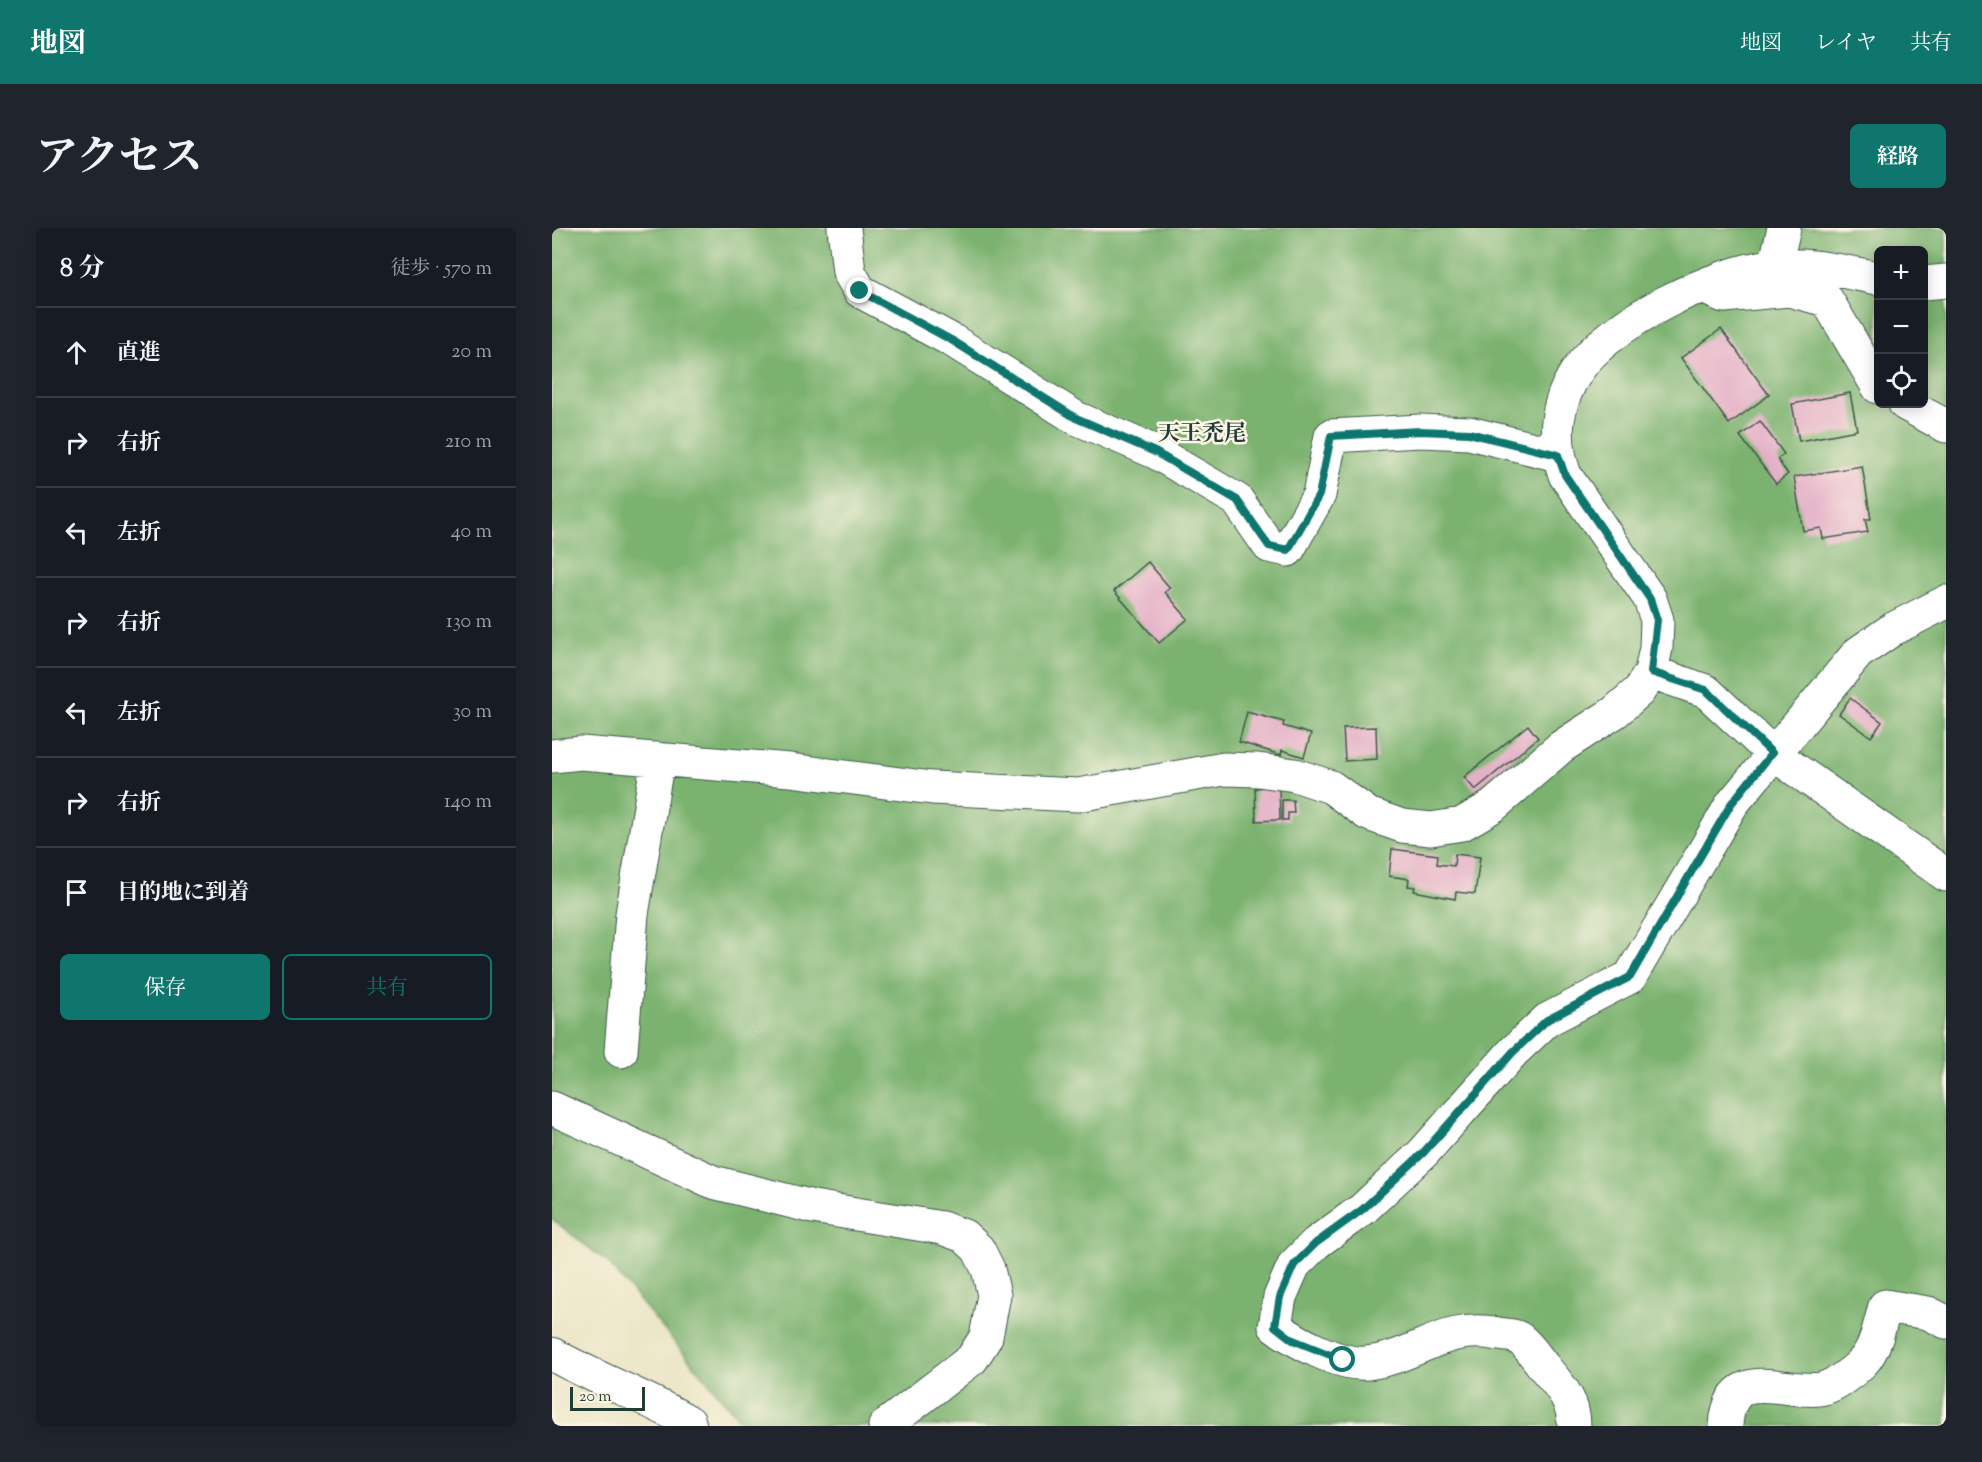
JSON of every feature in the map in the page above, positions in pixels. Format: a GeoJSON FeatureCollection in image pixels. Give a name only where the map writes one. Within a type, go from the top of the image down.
{"type":"FeatureCollection","features":[{"type":"Feature","properties":{"kind":"street"},"geometry":{"type":"LineString","coordinates":[[844,228],[849,272],[860,291],[953,341],[1076,418],[1155,452],[1237,500],[1269,546],[1288,550],[1319,495],[1331,436],[1420,431],[1469,433],[1558,455]]}},
{"type":"Feature","properties":{"kind":"street"},"geometry":{"type":"LineString","coordinates":[[1775,266],[1784,228]]}},
{"type":"Feature","properties":{"kind":"street"},"geometry":{"type":"LineString","coordinates":[[552,756],[581,753],[790,770],[932,788],[1068,795],[1224,770],[1258,770],[1295,775],[1331,787],[1368,814],[1402,826],[1431,829],[1462,824],[1493,806],[1561,747],[1623,705],[1639,691],[1651,672],[1657,620],[1650,599],[1565,475],[1558,455],[1557,417],[1563,397],[1577,369],[1605,343],[1640,316],[1700,286],[1740,272],[1775,266],[1821,268],[1874,277]]}},
{"type":"Feature","properties":{"kind":"street"},"geometry":{"type":"LineString","coordinates":[[1928,283],[1946,281]]}},
{"type":"Feature","properties":{"kind":"street"},"geometry":{"type":"LineString","coordinates":[[1700,286],[1724,296],[1789,290],[1827,300],[1874,380]]}},
{"type":"Feature","properties":{"kind":"street"},"geometry":{"type":"LineString","coordinates":[[1912,408],[1946,426]]}},
{"type":"Feature","properties":{"kind":"street"},"geometry":{"type":"LineString","coordinates":[[1575,1426],[1568,1394],[1519,1338],[1483,1331],[1454,1332],[1401,1355],[1365,1364],[1343,1360],[1293,1340],[1275,1326],[1280,1297],[1294,1265],[1316,1243],[1363,1209],[1423,1153],[1513,1052],[1547,1020],[1630,977],[1731,804],[1772,753],[1858,653],[1893,629],[1946,602]]}},
{"type":"Feature","properties":{"kind":"street"},"geometry":{"type":"LineString","coordinates":[[1651,672],[1706,690],[1772,753],[1946,875]]}},
{"type":"Feature","properties":{"kind":"street"},"geometry":{"type":"LineString","coordinates":[[621,1051],[632,914],[658,759]]}},
{"type":"Feature","properties":{"kind":"street"},"geometry":{"type":"LineString","coordinates":[[552,1108],[713,1182],[813,1207],[942,1228],[964,1236],[978,1249],[988,1269],[994,1295],[986,1337],[972,1359],[885,1426]]}},
{"type":"Feature","properties":{"kind":"street"},"geometry":{"type":"LineString","coordinates":[[1726,1426],[1729,1407],[1740,1390],[1754,1384],[1821,1389],[1835,1383],[1864,1361],[1876,1336],[1885,1306],[1928,1313],[1946,1322]]}},
{"type":"Feature","properties":{"kind":"street"},"geometry":{"type":"LineString","coordinates":[[552,1354],[583,1371],[663,1407],[689,1422],[690,1426]]}},
{"type":"Feature","properties":{"kind":"green space"},"geometry":{"type":"Polygon","coordinates":[[[552,228],[1946,228],[1946,1426],[745,1426],[608,1263],[552,1219],[552,228]]]}},
{"type":"Feature","properties":{"kind":"building"},"geometry":{"type":"Polygon","coordinates":[[[1721,329],[1769,395],[1729,424],[1681,358],[1721,329]]]}},
{"type":"Feature","properties":{"kind":"building"},"geometry":{"type":"Polygon","coordinates":[[[1850,393],[1857,430],[1799,441],[1792,404],[1850,393]]]}},
{"type":"Feature","properties":{"kind":"building"},"geometry":{"type":"Polygon","coordinates":[[[1760,421],[1784,454],[1777,459],[1788,474],[1776,484],[1740,436],[1760,421]]]}},
{"type":"Feature","properties":{"kind":"building"},"geometry":{"type":"Polygon","coordinates":[[[1862,466],[1871,519],[1865,519],[1868,532],[1823,539],[1821,528],[1803,531],[1794,477],[1862,466]]]}},
{"type":"Feature","properties":{"kind":"building"},"geometry":{"type":"Polygon","coordinates":[[[1148,562],[1170,588],[1165,592],[1188,619],[1159,643],[1114,591],[1148,562]]]}},
{"type":"Feature","properties":{"kind":"building"},"geometry":{"type":"Polygon","coordinates":[[[1850,698],[1882,722],[1871,737],[1839,714],[1850,698]]]}},
{"type":"Feature","properties":{"kind":"building"},"geometry":{"type":"Polygon","coordinates":[[[1247,712],[1284,722],[1283,726],[1311,734],[1304,757],[1282,750],[1281,755],[1239,742],[1247,712]]]}},
{"type":"Feature","properties":{"kind":"building"},"geometry":{"type":"Polygon","coordinates":[[[1528,725],[1538,738],[1475,790],[1464,777],[1528,725]]]}},
{"type":"Feature","properties":{"kind":"building"},"geometry":{"type":"Polygon","coordinates":[[[1376,727],[1377,759],[1345,761],[1343,728],[1376,727]]]}},
{"type":"Feature","properties":{"kind":"building"},"geometry":{"type":"Polygon","coordinates":[[[1279,786],[1280,820],[1256,821],[1255,788],[1279,786]]]}},
{"type":"Feature","properties":{"kind":"building"},"geometry":{"type":"Polygon","coordinates":[[[1282,800],[1293,800],[1294,813],[1288,813],[1288,820],[1282,820],[1282,800]]]}},
{"type":"Feature","properties":{"kind":"building"},"geometry":{"type":"Polygon","coordinates":[[[1392,849],[1438,855],[1437,864],[1454,866],[1455,854],[1480,857],[1475,894],[1456,892],[1455,899],[1414,891],[1415,887],[1408,886],[1409,879],[1389,876],[1392,849]]]}},
{"type":"Feature","properties":{"kind":"district","name":"天王禿尾"},"geometry":{"type":"Point","coordinates":[1202,432]}},
{"type":"Feature","properties":{"kind":"route"},"geometry":{"type":"LineString","coordinates":[[860,291],[953,341],[1076,418],[1155,452],[1237,500],[1269,546],[1288,550],[1319,495],[1331,436],[1420,431],[1469,433],[1558,455],[1565,475],[1650,599],[1657,620],[1656,648],[1651,672],[1706,690],[1772,753],[1731,804],[1630,977],[1547,1020],[1513,1052],[1423,1153],[1363,1209],[1316,1243],[1294,1265],[1280,1297],[1275,1326],[1293,1340],[1343,1360]]}}]}
